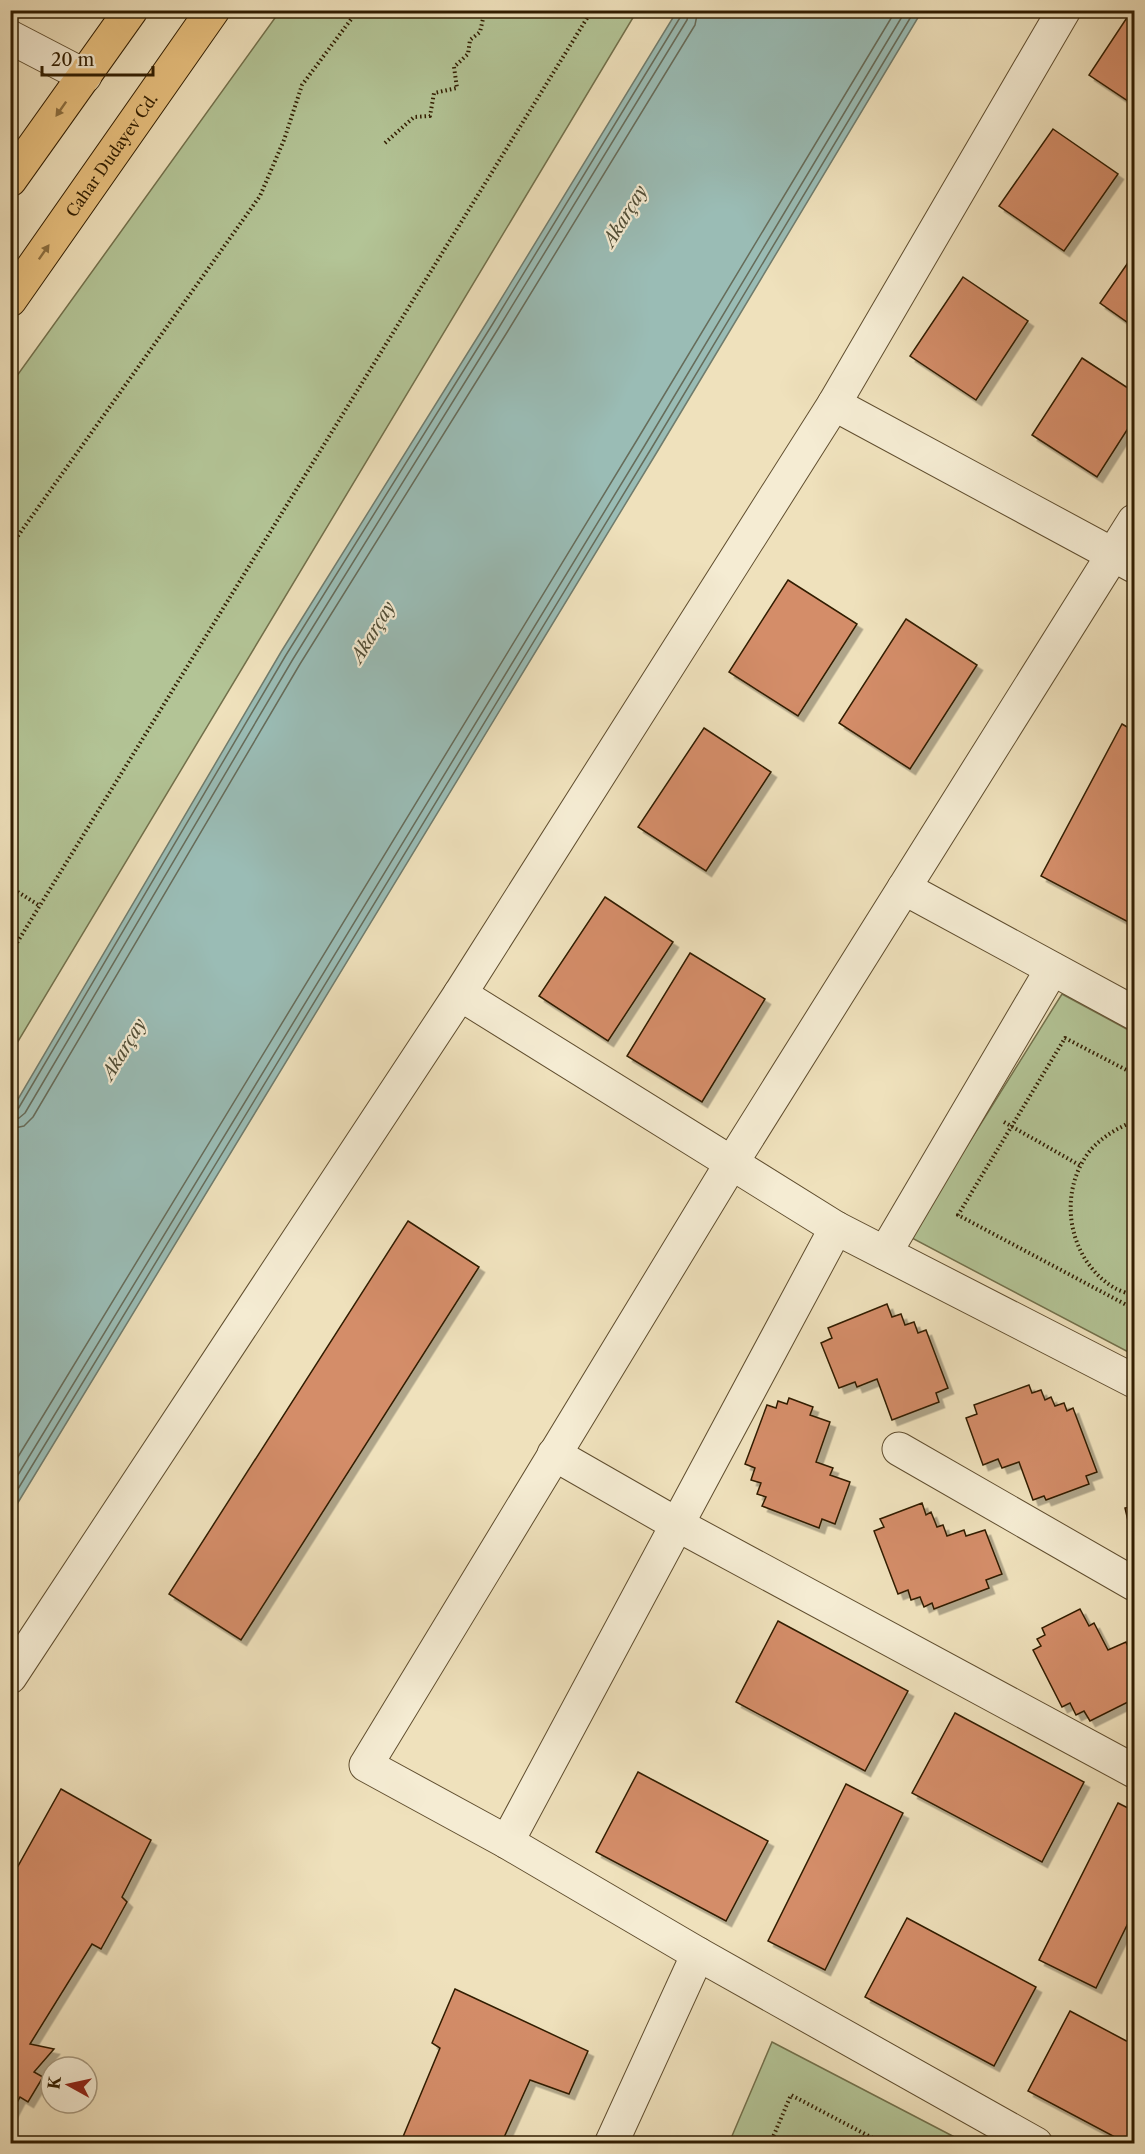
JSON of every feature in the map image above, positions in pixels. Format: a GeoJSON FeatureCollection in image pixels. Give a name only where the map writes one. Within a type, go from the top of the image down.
{"type":"FeatureCollection","features":[{"type":"Feature","properties":{"kind":"main road"},"geometry":{"type":"LineString","coordinates":[[10,180],[132,10]]}},
{"type":"Feature","properties":{"kind":"main road","name":"Cahar Dudayev Cd."},"geometry":{"type":"LineString","coordinates":[[10,300],[213,10]]}},
{"type":"Feature","properties":{"kind":"street"},"geometry":{"type":"LineString","coordinates":[[10,1677],[460,994],[834,404],[1064,10]]}},
{"type":"Feature","properties":{"kind":"street"},"geometry":{"type":"LineString","coordinates":[[10,37],[85,75]]}},
{"type":"Feature","properties":{"kind":"street"},"geometry":{"type":"LineString","coordinates":[[834,404],[1124,560]]}},
{"type":"Feature","properties":{"kind":"street"},"geometry":{"type":"LineString","coordinates":[[1036,2144],[698,1954],[507,1842],[366,1765],[731,1164],[904,888],[1124,560],[1134,521]]}},
{"type":"Feature","properties":{"kind":"street"},"geometry":{"type":"LineString","coordinates":[[904,888],[1134,1013]]}},
{"type":"Feature","properties":{"kind":"street"},"geometry":{"type":"LineString","coordinates":[[885,1253],[1052,969]]}},
{"type":"Feature","properties":{"kind":"street"},"geometry":{"type":"LineString","coordinates":[[460,994],[836,1228],[1134,1381]]}},
{"type":"Feature","properties":{"kind":"street"},"geometry":{"type":"LineString","coordinates":[[507,1842],[836,1228]]}},
{"type":"Feature","properties":{"kind":"street"},"geometry":{"type":"LineString","coordinates":[[899,1449],[1134,1584]]}},
{"type":"Feature","properties":{"kind":"street"},"geometry":{"type":"LineString","coordinates":[[554,1454],[678,1525],[1134,1771]]}},
{"type":"Feature","properties":{"kind":"street"},"geometry":{"type":"LineString","coordinates":[[611,2144],[698,1954]]}},
{"type":"Feature","properties":{"kind":"path"},"geometry":{"type":"LineString","coordinates":[[10,547],[261,196],[284,140],[302,85],[358,10]]}},
{"type":"Feature","properties":{"kind":"path"},"geometry":{"type":"LineString","coordinates":[[385,143],[414,117],[430,116],[434,93],[457,88],[454,67],[468,54],[470,40],[480,32],[485,10]]}},
{"type":"Feature","properties":{"kind":"path"},"geometry":{"type":"LineString","coordinates":[[10,954],[592,10]]}},
{"type":"Feature","properties":{"kind":"path"},"geometry":{"type":"LineString","coordinates":[[10,887],[40,906]]}},
{"type":"Feature","properties":{"kind":"path"},"geometry":{"type":"LineString","coordinates":[[1134,1074],[1065,1038],[958,1215],[1134,1309]]}},
{"type":"Feature","properties":{"kind":"path"},"geometry":{"type":"LineString","coordinates":[[971,1105],[1082,1166]]}},
{"type":"Feature","properties":{"kind":"path"},"geometry":{"type":"LineString","coordinates":[[1134,1121],[1112,1131],[1089,1152],[1074,1179],[1070,1210],[1075,1240],[1090,1267],[1113,1288],[1134,1296]]}},
{"type":"Feature","properties":{"kind":"path"},"geometry":{"type":"LineString","coordinates":[[770,2144],[791,2095],[884,2144]]}},
{"type":"Feature","properties":{"kind":"green space"},"geometry":{"type":"Polygon","coordinates":[[[280,11],[637,11],[11,1053],[11,384],[280,11]]]}},
{"type":"Feature","properties":{"kind":"green space"},"geometry":{"type":"Polygon","coordinates":[[[1062,994],[1134,1033],[1134,1355],[910,1237],[1062,994]]]}},
{"type":"Feature","properties":{"kind":"green space"},"geometry":{"type":"Polygon","coordinates":[[[772,2042],[966,2143],[729,2143],[772,2042]]]}},
{"type":"Feature","properties":{"kind":"water","name":"Akarçay"},"geometry":{"type":"Polygon","coordinates":[[[677,11],[922,11],[657,452],[11,1514],[11,1111],[281,652],[487,322],[677,11]]]}},
{"type":"Feature","properties":{"kind":"building"},"geometry":{"type":"Polygon","coordinates":[[[1134,10],[1134,105],[1089,75],[1134,10]]]}},
{"type":"Feature","properties":{"kind":"building"},"geometry":{"type":"Polygon","coordinates":[[[1053,129],[1118,174],[1064,251],[999,206],[1053,129]]]}},
{"type":"Feature","properties":{"kind":"building"},"geometry":{"type":"Polygon","coordinates":[[[1134,254],[1134,327],[1100,303],[1134,254]]]}},
{"type":"Feature","properties":{"kind":"building"},"geometry":{"type":"Polygon","coordinates":[[[963,277],[1028,321],[976,400],[910,356],[963,277]]]}},
{"type":"Feature","properties":{"kind":"building"},"geometry":{"type":"Polygon","coordinates":[[[1082,358],[1134,392],[1134,419],[1097,477],[1032,435],[1082,358]]]}},
{"type":"Feature","properties":{"kind":"building"},"geometry":{"type":"Polygon","coordinates":[[[788,580],[857,624],[798,716],[729,672],[788,580]]]}},
{"type":"Feature","properties":{"kind":"building"},"geometry":{"type":"Polygon","coordinates":[[[906,619],[977,665],[910,769],[839,723],[906,619]]]}},
{"type":"Feature","properties":{"kind":"building"},"geometry":{"type":"Polygon","coordinates":[[[1122,724],[1134,731],[1134,925],[1041,876],[1122,724]]]}},
{"type":"Feature","properties":{"kind":"building"},"geometry":{"type":"Polygon","coordinates":[[[704,728],[771,772],[706,871],[638,827],[704,728]]]}},
{"type":"Feature","properties":{"kind":"building"},"geometry":{"type":"Polygon","coordinates":[[[605,897],[673,942],[608,1041],[539,996],[605,897]]]}},
{"type":"Feature","properties":{"kind":"building"},"geometry":{"type":"Polygon","coordinates":[[[690,953],[765,999],[702,1102],[627,1056],[690,953]]]}},
{"type":"Feature","properties":{"kind":"building"},"geometry":{"type":"Polygon","coordinates":[[[408,1221],[479,1267],[241,1640],[169,1594],[408,1221]]]}},
{"type":"Feature","properties":{"kind":"building"},"geometry":{"type":"Polygon","coordinates":[[[887,1304],[892,1317],[901,1314],[905,1325],[914,1322],[918,1333],[926,1330],[948,1388],[936,1393],[939,1402],[892,1420],[877,1379],[857,1387],[855,1382],[839,1388],[821,1343],[832,1338],[828,1328],[887,1304]]]}},
{"type":"Feature","properties":{"kind":"building"},"geometry":{"type":"Polygon","coordinates":[[[1029,1385],[1032,1393],[1041,1390],[1045,1400],[1051,1397],[1055,1406],[1064,1403],[1067,1411],[1073,1408],[1097,1472],[1086,1476],[1089,1484],[1046,1500],[1044,1496],[1033,1500],[1019,1462],[1002,1468],[998,1459],[983,1465],[966,1418],[977,1414],[974,1405],[1029,1385]]]}},
{"type":"Feature","properties":{"kind":"building"},"geometry":{"type":"Polygon","coordinates":[[[789,1398],[813,1407],[810,1415],[830,1422],[816,1462],[833,1468],[830,1475],[850,1482],[835,1524],[822,1519],[819,1528],[762,1506],[766,1497],[757,1494],[761,1483],[751,1480],[755,1468],[745,1464],[767,1405],[776,1408],[778,1401],[787,1404],[789,1398]]]}},
{"type":"Feature","properties":{"kind":"building"},"geometry":{"type":"Polygon","coordinates":[[[922,1503],[926,1515],[931,1512],[937,1527],[943,1525],[947,1536],[964,1530],[966,1536],[985,1530],[1002,1574],[986,1580],[989,1588],[934,1609],[932,1603],[924,1607],[920,1597],[911,1600],[908,1590],[898,1594],[874,1531],[884,1527],[880,1519],[922,1503]]]}},
{"type":"Feature","properties":{"kind":"building"},"geometry":{"type":"Polygon","coordinates":[[[1134,1506],[1134,1546],[1125,1508],[1134,1506]]]}},
{"type":"Feature","properties":{"kind":"building"},"geometry":{"type":"Polygon","coordinates":[[[1080,1609],[1089,1626],[1094,1623],[1108,1650],[1126,1642],[1129,1649],[1134,1646],[1134,1699],[1090,1721],[1084,1711],[1076,1715],[1070,1703],[1062,1707],[1033,1650],[1041,1646],[1037,1639],[1045,1635],[1042,1628],[1080,1609]]]}},
{"type":"Feature","properties":{"kind":"building"},"geometry":{"type":"Polygon","coordinates":[[[778,1621],[908,1691],[865,1771],[736,1702],[778,1621]]]}},
{"type":"Feature","properties":{"kind":"building"},"geometry":{"type":"Polygon","coordinates":[[[955,1713],[1084,1782],[1042,1862],[912,1793],[955,1713]]]}},
{"type":"Feature","properties":{"kind":"building"},"geometry":{"type":"Polygon","coordinates":[[[638,1772],[768,1841],[726,1921],[596,1852],[638,1772]]]}},
{"type":"Feature","properties":{"kind":"building"},"geometry":{"type":"Polygon","coordinates":[[[846,1784],[903,1813],[825,1970],[768,1941],[846,1784]]]}},
{"type":"Feature","properties":{"kind":"building"},"geometry":{"type":"Polygon","coordinates":[[[61,1789],[151,1840],[122,1897],[127,1902],[101,1949],[92,1944],[30,2044],[54,2049],[49,2055],[39,2055],[39,2066],[34,2072],[39,2075],[39,2084],[28,2102],[20,2097],[10,2116],[10,1863],[18,1866],[61,1789]]]}},
{"type":"Feature","properties":{"kind":"building"},"geometry":{"type":"Polygon","coordinates":[[[1118,1803],[1134,1811],[1134,1911],[1096,1988],[1039,1960],[1118,1803]]]}},
{"type":"Feature","properties":{"kind":"building"},"geometry":{"type":"Polygon","coordinates":[[[907,1918],[1036,1987],[994,2066],[865,1997],[907,1918]]]}},
{"type":"Feature","properties":{"kind":"building"},"geometry":{"type":"Polygon","coordinates":[[[455,1989],[588,2051],[569,2094],[530,2080],[501,2144],[400,2144],[440,2048],[432,2043],[455,1989]]]}},
{"type":"Feature","properties":{"kind":"building"},"geometry":{"type":"Polygon","coordinates":[[[1070,2011],[1134,2045],[1134,2144],[1128,2144],[1028,2091],[1070,2011]]]}}]}
